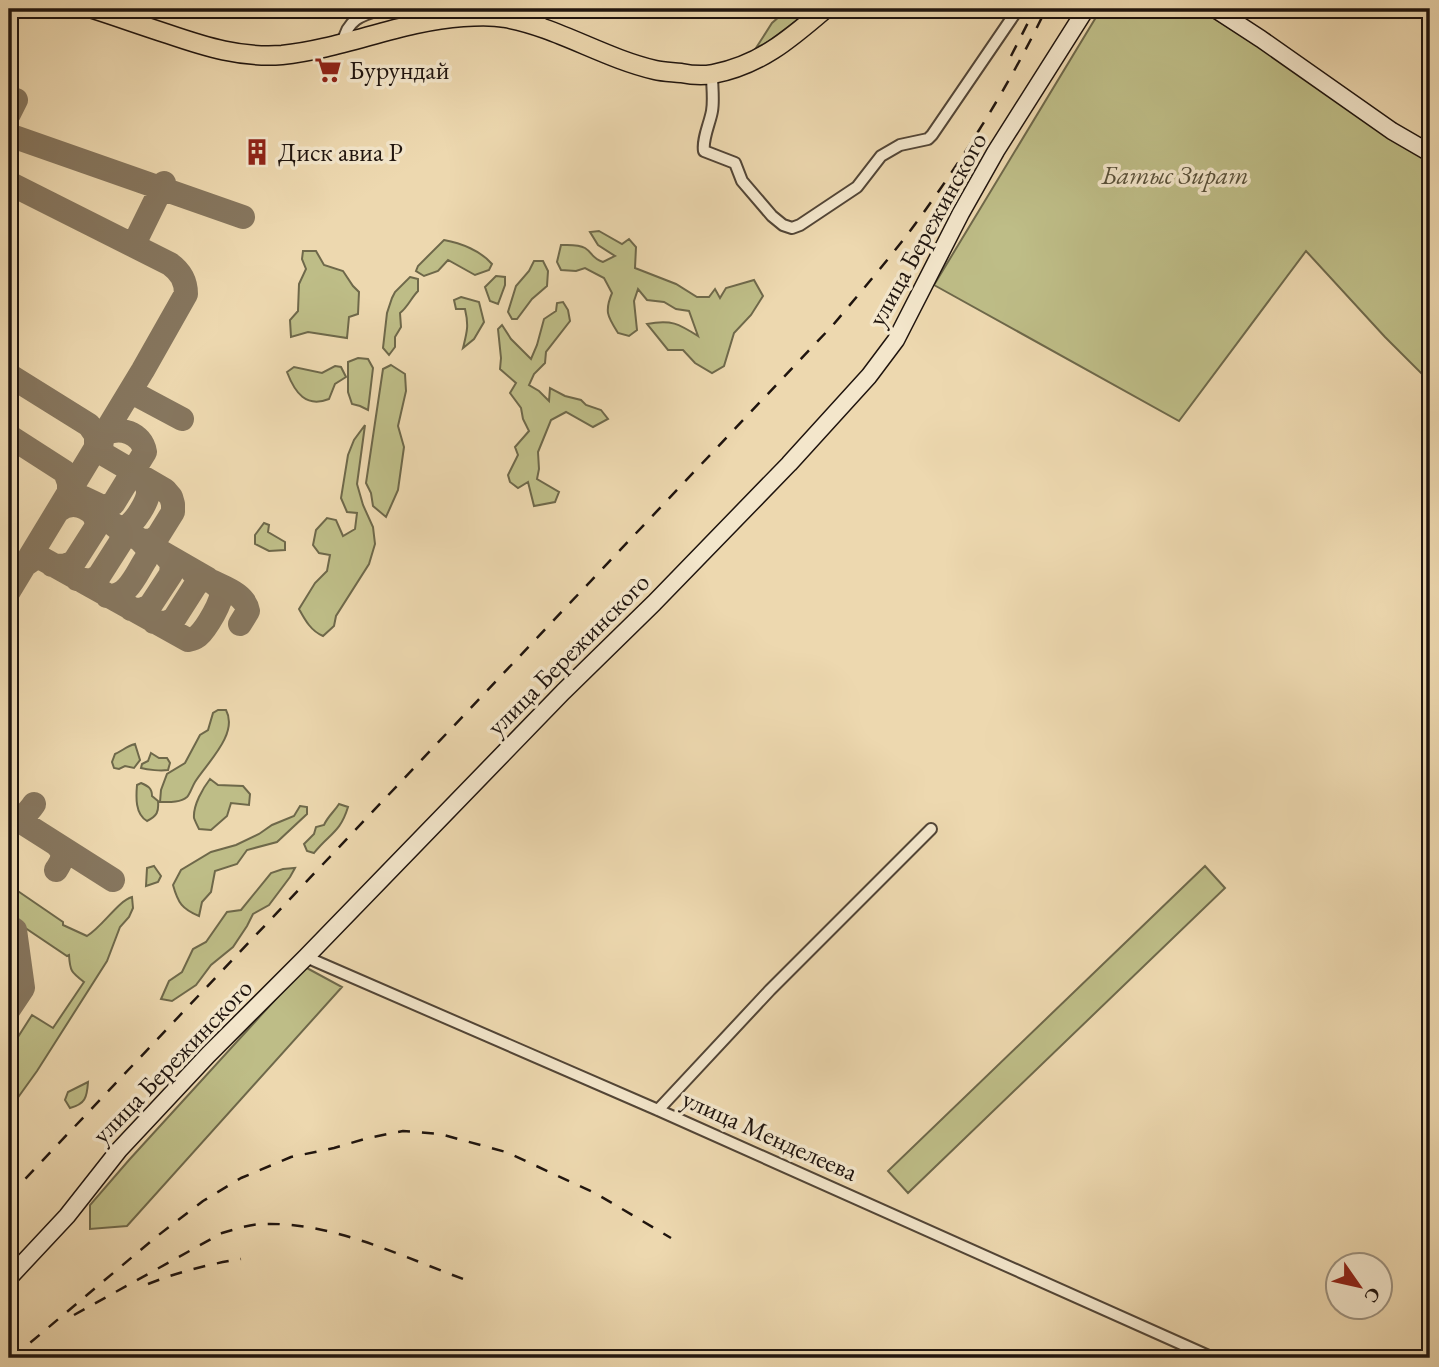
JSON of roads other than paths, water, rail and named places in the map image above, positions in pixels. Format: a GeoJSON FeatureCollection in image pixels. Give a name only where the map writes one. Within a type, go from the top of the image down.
{"type":"FeatureCollection","features":[{"type":"Feature","properties":{"kind":"main road"},"geometry":{"type":"LineString","coordinates":[[93,9],[216,50],[244,55],[283,55],[343,43],[419,22],[478,16],[505,17],[655,70],[699,75],[712,75],[752,62],[786,42],[825,9]]}},
{"type":"Feature","properties":{"kind":"main road","name":"улица Бережинского"},"geometry":{"type":"LineString","coordinates":[[9,1278],[67,1216],[119,1150],[208,1055],[563,692],[654,603],[789,464],[869,376],[896,340],[996,151],[1086,9]]}},
{"type":"Feature","properties":{"kind":"main road"},"geometry":{"type":"LineString","coordinates":[[1215,9],[1392,131],[1430,153]]}},
{"type":"Feature","properties":{"kind":"street"},"geometry":{"type":"LineString","coordinates":[[343,43],[351,23],[365,14],[382,9]]}},
{"type":"Feature","properties":{"kind":"street"},"geometry":{"type":"LineString","coordinates":[[536,9],[542,29]]}},
{"type":"Feature","properties":{"kind":"street"},"geometry":{"type":"LineString","coordinates":[[712,75],[713,108],[708,132],[702,143],[704,151],[735,163],[742,180],[772,216],[792,228],[857,187],[881,156],[900,145],[928,139],[1018,9]]}},
{"type":"Feature","properties":{"kind":"street"},"geometry":{"type":"LineString","coordinates":[[658,1110],[770,990],[931,829]]}},
{"type":"Feature","properties":{"kind":"street","name":"улица Менделеева"},"geometry":{"type":"LineString","coordinates":[[306,957],[658,1110],[1213,1358]]}},
{"type":"Feature","properties":{"kind":"railway"},"geometry":{"type":"LineString","coordinates":[[1011,56],[1035,9]]}},
{"type":"Feature","properties":{"kind":"railway"},"geometry":{"type":"LineString","coordinates":[[9,1196],[833,325],[902,241],[958,163],[1005,88],[1046,9]]}},
{"type":"Feature","properties":{"kind":"railway"},"geometry":{"type":"LineString","coordinates":[[12,1358],[156,1237],[203,1201],[241,1178],[291,1157],[403,1131],[440,1134],[506,1152],[595,1193],[671,1238]]}},
{"type":"Feature","properties":{"kind":"railway"},"geometry":{"type":"LineString","coordinates":[[74,1315],[222,1233],[259,1224],[291,1225],[342,1235],[466,1280]]}},
{"type":"Feature","properties":{"kind":"railway"},"geometry":{"type":"LineString","coordinates":[[148,1284],[194,1269],[241,1259]]}},
{"type":"Feature","properties":{"kind":"railway"},"geometry":{"type":"LineString","coordinates":[[9,1345],[26,1331]]}},
{"type":"Feature","properties":{"kind":"place","name":"Бурундай"},"geometry":{"type":"Point","coordinates":[328,70]}},
{"type":"Feature","properties":{"kind":"place","name":"Диск авиа Р"},"geometry":{"type":"Point","coordinates":[257,152]}},
{"type":"Feature","properties":{"kind":"park label","name":"Батыс Зират"},"geometry":{"type":"Point","coordinates":[1175,175]}}]}
